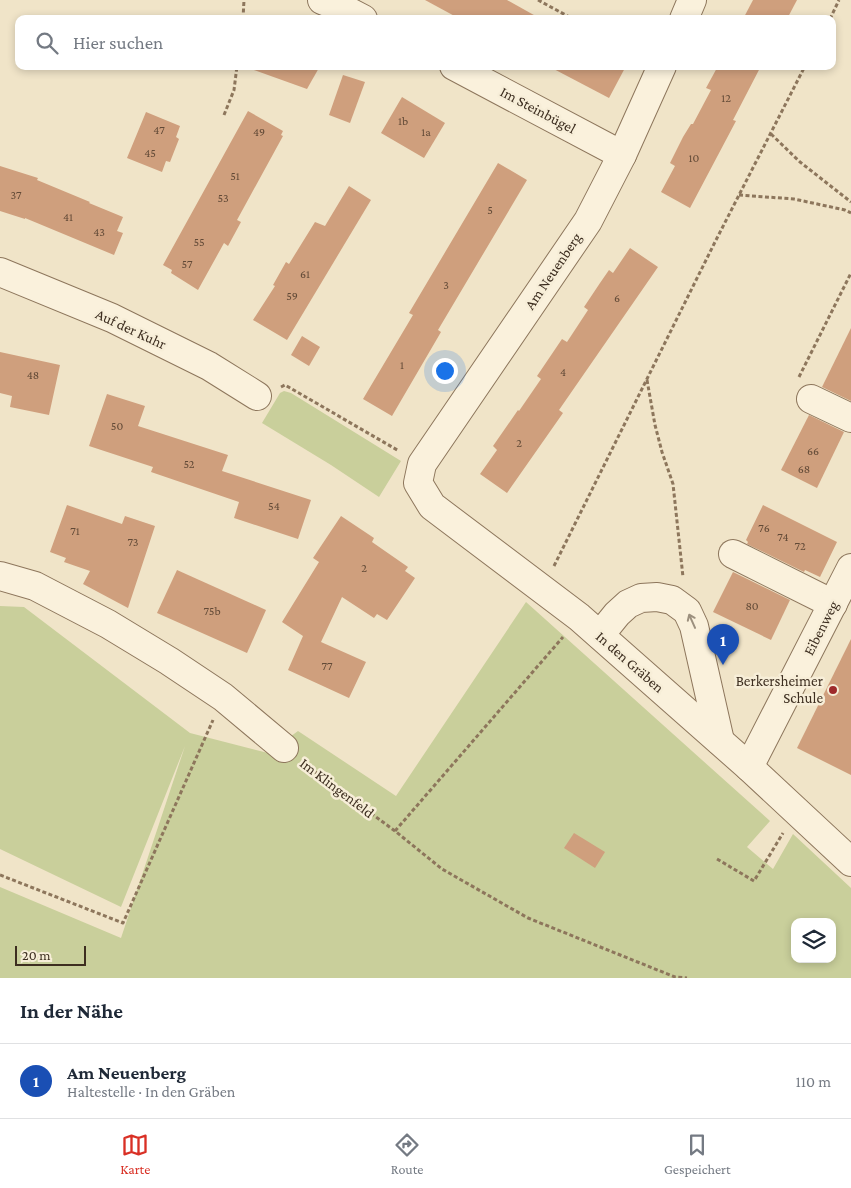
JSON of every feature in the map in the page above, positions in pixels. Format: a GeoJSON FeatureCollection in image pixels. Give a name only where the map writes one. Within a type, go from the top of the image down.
{"type":"FeatureCollection","features":[{"type":"Feature","properties":{"kind":"street"},"geometry":{"type":"LineString","coordinates":[[322,0],[355,15]]}},
{"type":"Feature","properties":{"kind":"street"},"geometry":{"type":"LineString","coordinates":[[686,15],[692,0]]}},
{"type":"Feature","properties":{"kind":"street","name":"Im Steinbügel"},"geometry":{"type":"LineString","coordinates":[[462,70],[622,155]]}},
{"type":"Feature","properties":{"kind":"street","name":"Am Neuenberg"},"geometry":{"type":"LineString","coordinates":[[422,464],[588,221],[622,155],[660,70]]}},
{"type":"Feature","properties":{"kind":"street","name":"Auf der Kuhr"},"geometry":{"type":"LineString","coordinates":[[0,272],[112,318],[209,366],[257,396]]}},
{"type":"Feature","properties":{"kind":"street"},"geometry":{"type":"LineString","coordinates":[[811,399],[851,418]]}},
{"type":"Feature","properties":{"kind":"street","name":"In den Gräben"},"geometry":{"type":"LineString","coordinates":[[422,464],[418,483],[432,506],[579,617],[748,766],[851,862]]}},
{"type":"Feature","properties":{"kind":"street"},"geometry":{"type":"LineString","coordinates":[[733,554],[833,604]]}},
{"type":"Feature","properties":{"kind":"street","name":"Eibenweg"},"geometry":{"type":"LineString","coordinates":[[748,766],[851,568]]}},
{"type":"Feature","properties":{"kind":"street","name":"Im Klingenfeld"},"geometry":{"type":"LineString","coordinates":[[0,576],[35,586],[108,624],[170,660],[223,697],[284,748]]}},
{"type":"Feature","properties":{"kind":"street"},"geometry":{"type":"LineString","coordinates":[[600,635],[628,604],[641,598],[657,597],[672,600],[687,611],[694,626],[720,741]]}},
{"type":"Feature","properties":{"kind":"path"},"geometry":{"type":"LineString","coordinates":[[242,15],[244,0]]}},
{"type":"Feature","properties":{"kind":"path"},"geometry":{"type":"LineString","coordinates":[[538,0],[565,15]]}},
{"type":"Feature","properties":{"kind":"path"},"geometry":{"type":"LineString","coordinates":[[832,15],[839,0]]}},
{"type":"Feature","properties":{"kind":"path"},"geometry":{"type":"LineString","coordinates":[[224,115],[234,90],[236,70]]}},
{"type":"Feature","properties":{"kind":"path"},"geometry":{"type":"LineString","coordinates":[[543,589],[803,70]]}},
{"type":"Feature","properties":{"kind":"path"},"geometry":{"type":"LineString","coordinates":[[770,134],[800,162],[851,202]]}},
{"type":"Feature","properties":{"kind":"path"},"geometry":{"type":"LineString","coordinates":[[739,195],[794,199],[851,213]]}},
{"type":"Feature","properties":{"kind":"path"},"geometry":{"type":"LineString","coordinates":[[811,399],[792,391],[851,273]]}},
{"type":"Feature","properties":{"kind":"path"},"geometry":{"type":"LineString","coordinates":[[647,379],[657,434],[673,484],[687,611]]}},
{"type":"Feature","properties":{"kind":"path"},"geometry":{"type":"LineString","coordinates":[[257,396],[284,385],[422,464]]}},
{"type":"Feature","properties":{"kind":"path"},"geometry":{"type":"LineString","coordinates":[[395,831],[579,617]]}},
{"type":"Feature","properties":{"kind":"path"},"geometry":{"type":"LineString","coordinates":[[0,875],[123,923],[223,697]]}},
{"type":"Feature","properties":{"kind":"path","name":"Im Klingenfeld"},"geometry":{"type":"LineString","coordinates":[[284,748],[395,831],[442,869],[528,918],[675,976],[687,978]]}},
{"type":"Feature","properties":{"kind":"path"},"geometry":{"type":"LineString","coordinates":[[718,859],[754,881],[796,811]]}},
{"type":"Feature","properties":{"kind":"green space"},"geometry":{"type":"Polygon","coordinates":[[[284,391],[291,393],[401,461],[379,497],[262,423],[280,393],[284,391]]]}},
{"type":"Feature","properties":{"kind":"green space"},"geometry":{"type":"Polygon","coordinates":[[[526,602],[770,821],[747,847],[773,869],[793,834],[851,888],[851,978],[0,978],[0,887],[121,938],[185,746],[121,907],[0,849],[0,606],[24,607],[190,733],[268,753],[298,731],[396,796],[526,602]]]}},
{"type":"Feature","properties":{"kind":"building"},"geometry":{"type":"Polygon","coordinates":[[[425,0],[507,0],[534,15],[453,15],[425,0]]]}},
{"type":"Feature","properties":{"kind":"building"},"geometry":{"type":"Polygon","coordinates":[[[753,0],[797,0],[789,15],[745,15],[753,0]]]}},
{"type":"Feature","properties":{"kind":"building"},"geometry":{"type":"Polygon","coordinates":[[[254,70],[318,70],[307,89],[254,70]]]}},
{"type":"Feature","properties":{"kind":"building"},"geometry":{"type":"Polygon","coordinates":[[[556,70],[624,70],[609,98],[556,70]]]}},
{"type":"Feature","properties":{"kind":"building"},"geometry":{"type":"Polygon","coordinates":[[[716,70],[759,70],[733,120],[736,121],[690,208],[661,192],[675,166],[670,163],[711,90],[706,88],[716,70]]]}},
{"type":"Feature","properties":{"kind":"building"},"geometry":{"type":"Polygon","coordinates":[[[343,75],[365,82],[350,123],[329,115],[343,75]]]}},
{"type":"Feature","properties":{"kind":"building"},"geometry":{"type":"Polygon","coordinates":[[[402,97],[445,123],[424,158],[381,133],[402,97]]]}},
{"type":"Feature","properties":{"kind":"building"},"geometry":{"type":"Polygon","coordinates":[[[248,111],[283,131],[281,135],[283,136],[237,220],[241,222],[228,246],[224,243],[198,290],[171,273],[172,270],[163,265],[248,111]]]}},
{"type":"Feature","properties":{"kind":"building"},"geometry":{"type":"Polygon","coordinates":[[[146,112],[180,126],[176,137],[179,139],[170,162],[166,161],[162,172],[127,158],[146,112]]]}},
{"type":"Feature","properties":{"kind":"building"},"geometry":{"type":"Polygon","coordinates":[[[498,163],[527,180],[438,330],[441,332],[392,416],[363,399],[413,315],[409,313],[498,163]]]}},
{"type":"Feature","properties":{"kind":"building"},"geometry":{"type":"Polygon","coordinates":[[[0,166],[38,178],[37,180],[123,217],[117,231],[123,233],[114,255],[25,218],[0,211],[0,166]]]}},
{"type":"Feature","properties":{"kind":"building"},"geometry":{"type":"Polygon","coordinates":[[[349,186],[371,200],[287,340],[253,320],[275,286],[273,285],[286,262],[289,264],[315,222],[325,226],[349,186]]]}},
{"type":"Feature","properties":{"kind":"building"},"geometry":{"type":"Polygon","coordinates":[[[630,248],[658,267],[559,410],[563,413],[507,493],[480,474],[497,450],[493,446],[541,379],[537,376],[562,339],[567,342],[588,310],[584,307],[600,283],[609,270],[613,273],[630,248]]]}},
{"type":"Feature","properties":{"kind":"building"},"geometry":{"type":"Polygon","coordinates":[[[851,328],[851,401],[822,387],[851,328]]]}},
{"type":"Feature","properties":{"kind":"building"},"geometry":{"type":"Polygon","coordinates":[[[302,336],[320,347],[309,366],[291,355],[302,336]]]}},
{"type":"Feature","properties":{"kind":"building"},"geometry":{"type":"Polygon","coordinates":[[[0,352],[60,365],[49,415],[10,407],[12,396],[0,393],[0,352]]]}},
{"type":"Feature","properties":{"kind":"building"},"geometry":{"type":"Polygon","coordinates":[[[107,394],[145,406],[138,426],[228,455],[222,471],[311,500],[298,539],[234,518],[239,502],[151,472],[153,467],[89,446],[107,394]]]}},
{"type":"Feature","properties":{"kind":"building"},"geometry":{"type":"Polygon","coordinates":[[[809,415],[844,432],[817,488],[781,470],[809,415]]]}},
{"type":"Feature","properties":{"kind":"building"},"geometry":{"type":"Polygon","coordinates":[[[67,505],[122,524],[125,516],[155,526],[128,608],[83,584],[90,571],[64,562],[66,558],[50,552],[67,505]]]}},
{"type":"Feature","properties":{"kind":"building"},"geometry":{"type":"Polygon","coordinates":[[[763,505],[837,542],[820,577],[805,570],[804,572],[747,544],[746,540],[763,505]]]}},
{"type":"Feature","properties":{"kind":"building"},"geometry":{"type":"Polygon","coordinates":[[[341,516],[374,538],[372,542],[408,567],[405,571],[415,578],[387,620],[377,614],[374,618],[342,597],[321,642],[366,662],[349,698],[288,670],[303,636],[282,622],[319,562],[313,558],[341,516]]]}},
{"type":"Feature","properties":{"kind":"building"},"geometry":{"type":"Polygon","coordinates":[[[177,570],[266,610],[247,653],[157,613],[177,570]]]}},
{"type":"Feature","properties":{"kind":"building"},"geometry":{"type":"Polygon","coordinates":[[[733,572],[790,600],[771,640],[713,612],[733,572]]]}},
{"type":"Feature","properties":{"kind":"building"},"geometry":{"type":"Polygon","coordinates":[[[851,639],[851,775],[797,748],[851,639]]]}},
{"type":"Feature","properties":{"kind":"building"},"geometry":{"type":"Polygon","coordinates":[[[574,833],[605,852],[595,868],[564,848],[574,833]]]}},
{"type":"Feature","properties":{"kind":"place","name":"Am Neuenberg"},"geometry":{"type":"Point","coordinates":[723,665]}},
{"type":"Feature","properties":{"kind":"place","name":"Berkersheimer Schule"},"geometry":{"type":"Point","coordinates":[833,690]}}]}
